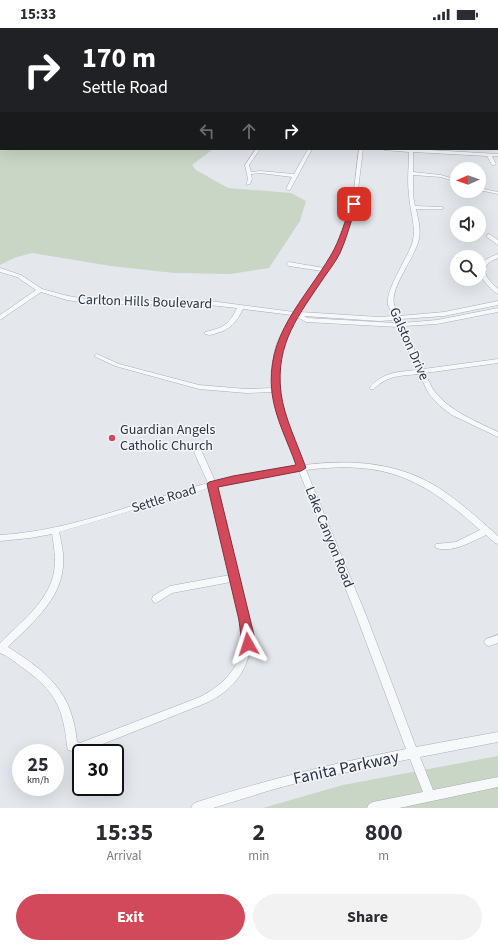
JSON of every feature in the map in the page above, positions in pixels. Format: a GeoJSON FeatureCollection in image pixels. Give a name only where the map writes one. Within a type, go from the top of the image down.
{"type":"FeatureCollection","features":[{"type":"Feature","properties":{"kind":"street"},"geometry":{"type":"LineString","coordinates":[[248,184],[250,179],[248,165],[257,150]]}},
{"type":"Feature","properties":{"kind":"street"},"geometry":{"type":"LineString","coordinates":[[288,189],[309,150]]}},
{"type":"Feature","properties":{"kind":"street","name":"Lake Canyon Road"},"geometry":{"type":"LineString","coordinates":[[361,150],[354,206],[336,254],[324,270],[283,336],[278,350],[276,390],[279,406],[301,468],[361,615],[412,753],[428,791]]}},
{"type":"Feature","properties":{"kind":"street"},"geometry":{"type":"LineString","coordinates":[[411,150],[498,155]]}},
{"type":"Feature","properties":{"kind":"street","name":"Galston Drive"},"geometry":{"type":"LineString","coordinates":[[411,150],[411,197],[417,220],[416,242],[391,297],[391,304],[431,392],[442,404],[454,412],[498,435]]}},
{"type":"Feature","properties":{"kind":"street"},"geometry":{"type":"LineString","coordinates":[[489,155],[494,164]]}},
{"type":"Feature","properties":{"kind":"street"},"geometry":{"type":"LineString","coordinates":[[249,173],[260,172],[296,176]]}},
{"type":"Feature","properties":{"kind":"street"},"geometry":{"type":"LineString","coordinates":[[411,173],[441,176],[450,179]]}},
{"type":"Feature","properties":{"kind":"street"},"geometry":{"type":"LineString","coordinates":[[486,190],[498,193]]}},
{"type":"Feature","properties":{"kind":"street"},"geometry":{"type":"LineString","coordinates":[[414,207],[442,208]]}},
{"type":"Feature","properties":{"kind":"street"},"geometry":{"type":"LineString","coordinates":[[489,236],[498,243]]}},
{"type":"Feature","properties":{"kind":"street"},"geometry":{"type":"LineString","coordinates":[[498,256],[486,262],[482,271],[486,280],[498,292]]}},
{"type":"Feature","properties":{"kind":"street"},"geometry":{"type":"LineString","coordinates":[[289,264],[324,270]]}},
{"type":"Feature","properties":{"kind":"street","name":"Carlton Hills Boulevard"},"geometry":{"type":"LineString","coordinates":[[0,270],[18,276],[40,290],[86,302],[210,303],[296,314],[354,318],[397,318],[444,314],[498,303]]}},
{"type":"Feature","properties":{"kind":"street"},"geometry":{"type":"LineString","coordinates":[[0,318],[40,290]]}},
{"type":"Feature","properties":{"kind":"street"},"geometry":{"type":"LineString","coordinates":[[207,333],[222,330],[235,320],[241,307]]}},
{"type":"Feature","properties":{"kind":"street","name":"Carlton Hills Boulevard"},"geometry":{"type":"LineString","coordinates":[[296,314],[306,320],[400,325],[436,322],[498,310]]}},
{"type":"Feature","properties":{"kind":"street"},"geometry":{"type":"LineString","coordinates":[[97,356],[117,365],[199,387],[246,391],[276,390]]}},
{"type":"Feature","properties":{"kind":"street"},"geometry":{"type":"LineString","coordinates":[[372,388],[380,380],[393,375],[498,361]]}},
{"type":"Feature","properties":{"kind":"street"},"geometry":{"type":"LineString","coordinates":[[55,531],[59,567],[57,579],[52,590],[42,605],[1,648],[30,666],[54,688],[69,720],[72,746],[80,748],[203,700],[220,690],[233,677],[245,657],[248,635],[212,484],[198,452]]}},
{"type":"Feature","properties":{"kind":"street","name":"Settle Road"},"geometry":{"type":"LineString","coordinates":[[0,538],[16,538],[55,531],[233,479],[301,468],[364,464],[399,472],[413,477],[432,487],[498,541]]}},
{"type":"Feature","properties":{"kind":"street"},"geometry":{"type":"LineString","coordinates":[[439,546],[457,546],[486,531]]}},
{"type":"Feature","properties":{"kind":"street"},"geometry":{"type":"LineString","coordinates":[[156,599],[170,590],[235,578]]}},
{"type":"Feature","properties":{"kind":"street","name":"Fanita Parkway"},"geometry":{"type":"LineString","coordinates":[[197,808],[232,795],[322,771],[498,737]]}},
{"type":"Feature","properties":{"kind":"street"},"geometry":{"type":"LineString","coordinates":[[373,808],[498,782]]}},
{"type":"Feature","properties":{"kind":"green space"},"geometry":{"type":"Polygon","coordinates":[[[0,150],[212,150],[192,165],[196,170],[228,188],[291,193],[306,201],[300,221],[269,268],[231,274],[174,273],[111,266],[32,253],[14,258],[0,265],[0,150]]]}},
{"type":"Feature","properties":{"kind":"green space"},"geometry":{"type":"Polygon","coordinates":[[[498,756],[498,808],[263,808],[343,785],[498,756]]]}},
{"type":"Feature","properties":{"kind":"place","name":"Guardian Angels Catholic Church"},"geometry":{"type":"Point","coordinates":[112,438]}},
{"type":"Feature","properties":{"kind":"route"},"geometry":{"type":"LineString","coordinates":[[248,644],[248,635],[244,616],[212,484],[233,479],[301,468],[279,406],[276,393],[276,364],[278,350],[283,336],[296,314],[336,254],[354,204]]}}]}
